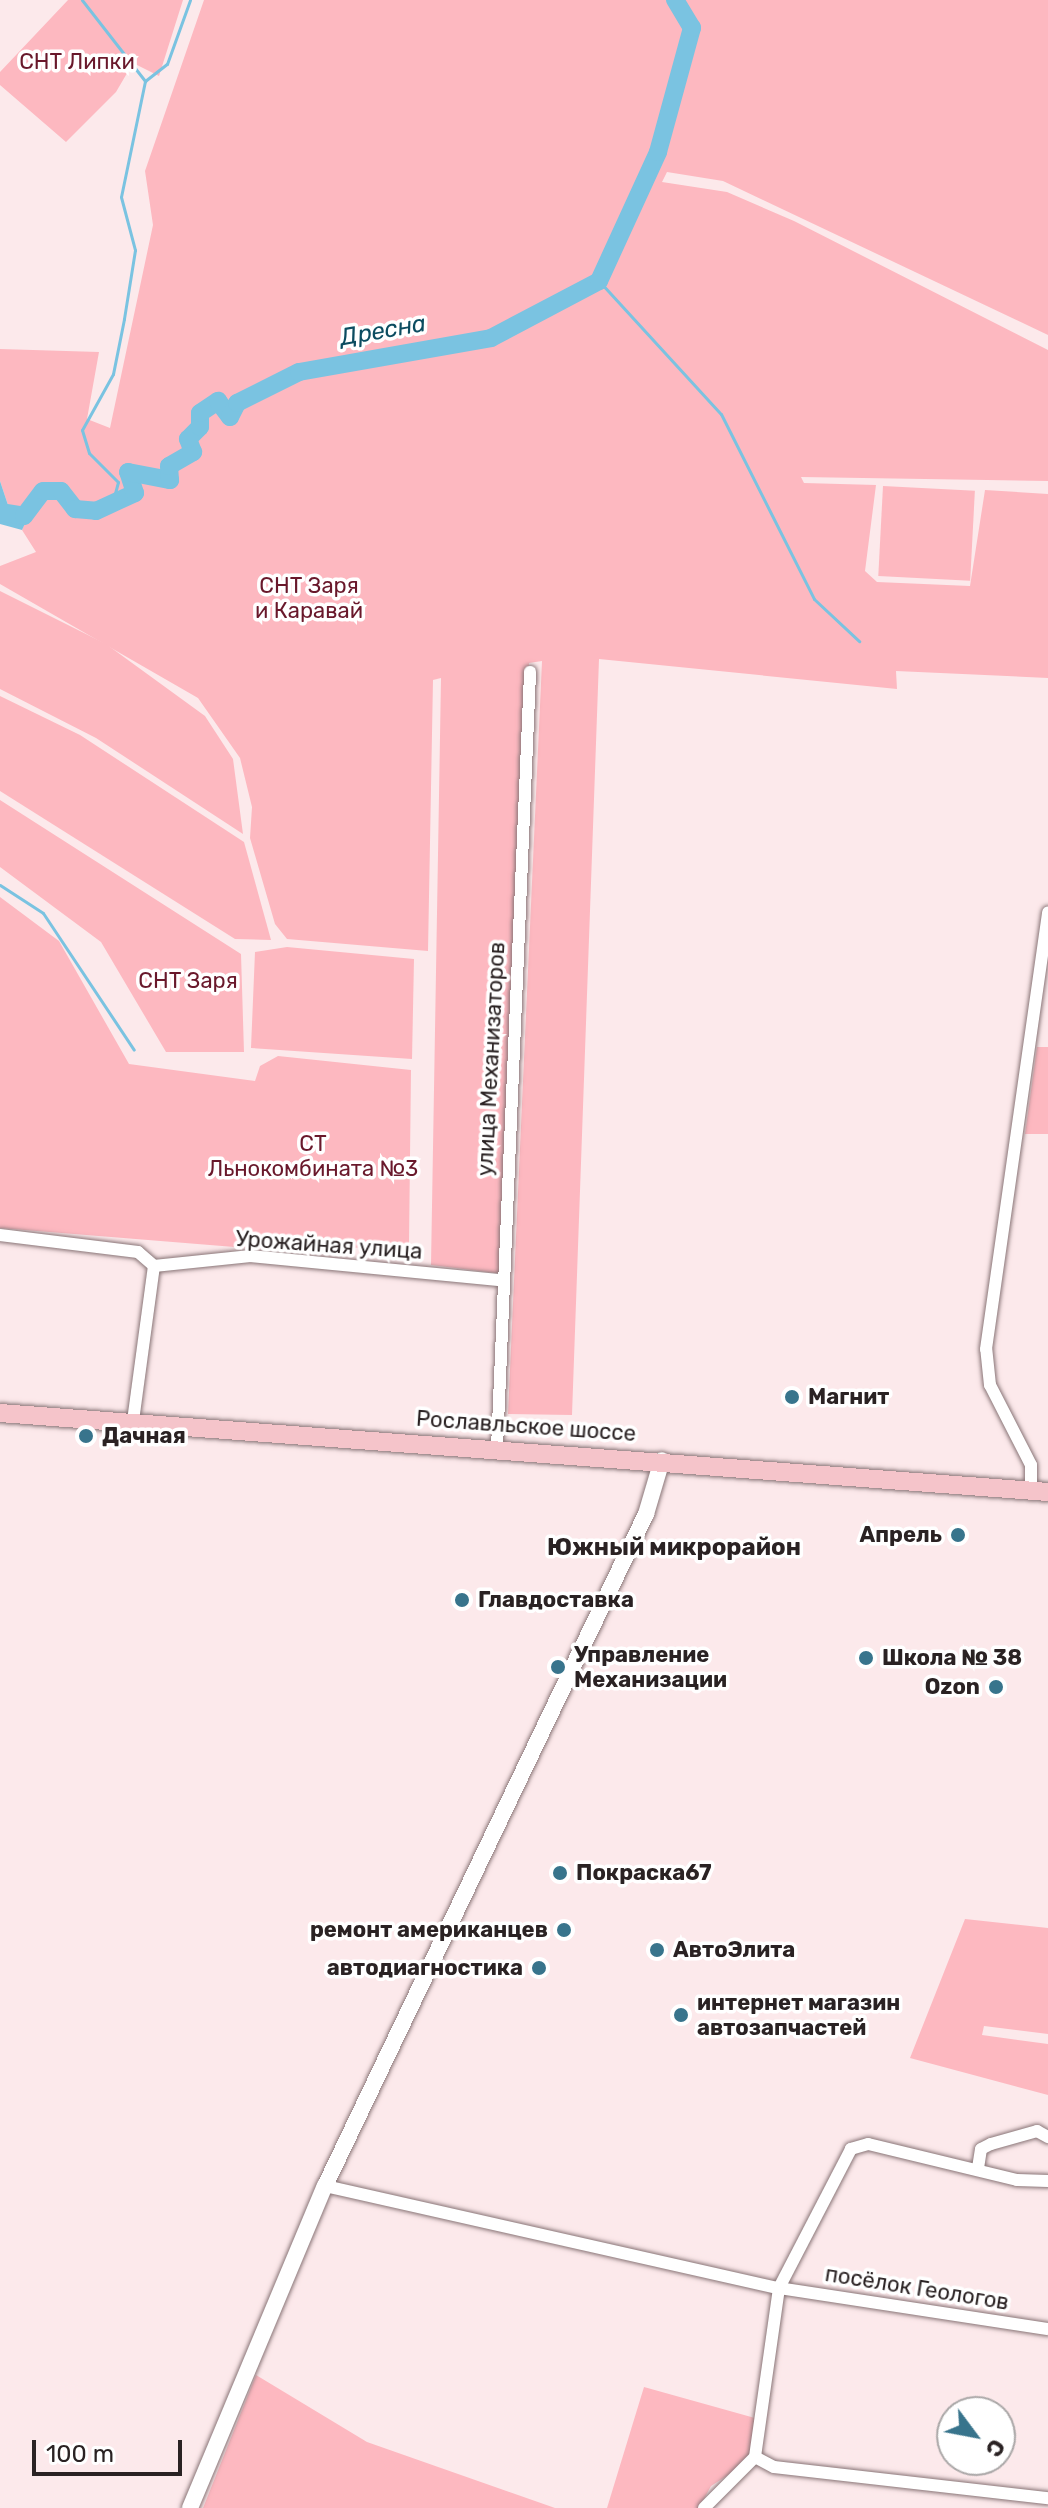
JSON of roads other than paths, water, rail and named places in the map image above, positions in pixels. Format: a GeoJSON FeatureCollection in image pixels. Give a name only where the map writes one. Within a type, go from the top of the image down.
{"type":"FeatureCollection","features":[{"type":"Feature","properties":{"kind":"main road","name":"Рославльское шоссе"},"geometry":{"type":"LineString","coordinates":[[0,1413],[662,1460],[1039,1491]]}},
{"type":"Feature","properties":{"kind":"street","name":"улица Механизаторов"},"geometry":{"type":"LineString","coordinates":[[497,1448],[501,1280],[530,672]]}},
{"type":"Feature","properties":{"kind":"street"},"geometry":{"type":"LineString","coordinates":[[1039,1491],[1031,1465],[990,1385],[986,1349],[1048,912]]}},
{"type":"Feature","properties":{"kind":"street"},"geometry":{"type":"LineString","coordinates":[[0,1235],[138,1252],[154,1266],[133,1421]]}},
{"type":"Feature","properties":{"kind":"street","name":"Урожайная улица"},"geometry":{"type":"LineString","coordinates":[[154,1266],[250,1256],[501,1280]]}},
{"type":"Feature","properties":{"kind":"street"},"geometry":{"type":"LineString","coordinates":[[190,2508],[325,2186],[646,1514],[662,1460]]}},
{"type":"Feature","properties":{"kind":"street"},"geometry":{"type":"LineString","coordinates":[[978,2168],[981,2149],[991,2144],[1037,2131],[1048,2137]]}},
{"type":"Feature","properties":{"kind":"street","name":"посёлок Геологов"},"geometry":{"type":"LineString","coordinates":[[755,2457],[779,2288],[851,2149],[868,2144],[1048,2181]]}},
{"type":"Feature","properties":{"kind":"street"},"geometry":{"type":"LineString","coordinates":[[325,2186],[779,2288]]}},
{"type":"Feature","properties":{"kind":"street","name":"посёлок Геологов"},"geometry":{"type":"LineString","coordinates":[[779,2288],[1048,2329]]}},
{"type":"Feature","properties":{"kind":"street"},"geometry":{"type":"LineString","coordinates":[[704,2508],[755,2457],[774,2467],[1048,2498]]}},
{"type":"Feature","properties":{"kind":"water"},"geometry":{"type":"Polygon","coordinates":[[[0,481],[8,505],[31,511],[22,530],[0,524],[0,481]]]}},
{"type":"Feature","properties":{"kind":"waterway"},"geometry":{"type":"LineString","coordinates":[[82,0],[145,81],[121,197],[135,250],[124,319],[113,374],[82,430],[89,453],[118,482],[112,504]]}},
{"type":"Feature","properties":{"kind":"waterway"},"geometry":{"type":"LineString","coordinates":[[145,81],[167,64],[190,0]]}},
{"type":"Feature","properties":{"kind":"waterway","name":"Дресна"},"geometry":{"type":"LineString","coordinates":[[0,512],[24,516],[43,491],[61,491],[75,509],[96,511],[135,493],[128,472],[170,480],[169,466],[193,452],[188,439],[200,427],[200,413],[218,401],[230,417],[237,403],[299,372],[491,338],[599,281],[658,152],[692,28],[675,0]]}},
{"type":"Feature","properties":{"kind":"waterway"},"geometry":{"type":"LineString","coordinates":[[599,281],[721,414],[814,599],[859,641]]}},
{"type":"Feature","properties":{"kind":"waterway"},"geometry":{"type":"LineString","coordinates":[[0,885],[43,913],[134,1050]]}},
{"type":"Feature","properties":{"kind":"place","name":"Магнит"},"geometry":{"type":"Point","coordinates":[792,1397]}},
{"type":"Feature","properties":{"kind":"place","name":"Дачная"},"geometry":{"type":"Point","coordinates":[86,1436]}},
{"type":"Feature","properties":{"kind":"place","name":"Апрель"},"geometry":{"type":"Point","coordinates":[958,1535]}},
{"type":"Feature","properties":{"kind":"place","name":"Главдоставка"},"geometry":{"type":"Point","coordinates":[462,1600]}},
{"type":"Feature","properties":{"kind":"place","name":"Школа № 38"},"geometry":{"type":"Point","coordinates":[866,1658]}},
{"type":"Feature","properties":{"kind":"place","name":"Управление Механизации"},"geometry":{"type":"Point","coordinates":[558,1667]}},
{"type":"Feature","properties":{"kind":"place","name":"Ozon"},"geometry":{"type":"Point","coordinates":[996,1687]}},
{"type":"Feature","properties":{"kind":"place","name":"Покраска67"},"geometry":{"type":"Point","coordinates":[560,1873]}},
{"type":"Feature","properties":{"kind":"place","name":"ремонт американцев"},"geometry":{"type":"Point","coordinates":[564,1930]}},
{"type":"Feature","properties":{"kind":"place","name":"АвтоЭлита"},"geometry":{"type":"Point","coordinates":[657,1950]}},
{"type":"Feature","properties":{"kind":"place","name":"автодиагностика"},"geometry":{"type":"Point","coordinates":[539,1968]}},
{"type":"Feature","properties":{"kind":"place","name":"интернет магазин автозапчастей"},"geometry":{"type":"Point","coordinates":[681,2015]}},
{"type":"Feature","properties":{"kind":"district","name":"Южный микрорайон"},"geometry":{"type":"Point","coordinates":[674,1548]}},
{"type":"Feature","properties":{"kind":"park label","name":"СНТ Липки"},"geometry":{"type":"Point","coordinates":[77,62]}},
{"type":"Feature","properties":{"kind":"park label","name":"СНТ Заря и Каравай"},"geometry":{"type":"Point","coordinates":[309,598]}},
{"type":"Feature","properties":{"kind":"park label","name":"СНТ Заря"},"geometry":{"type":"Point","coordinates":[188,981]}},
{"type":"Feature","properties":{"kind":"park label","name":"СТ Льнокомбината №3"},"geometry":{"type":"Point","coordinates":[313,1156]}}]}
